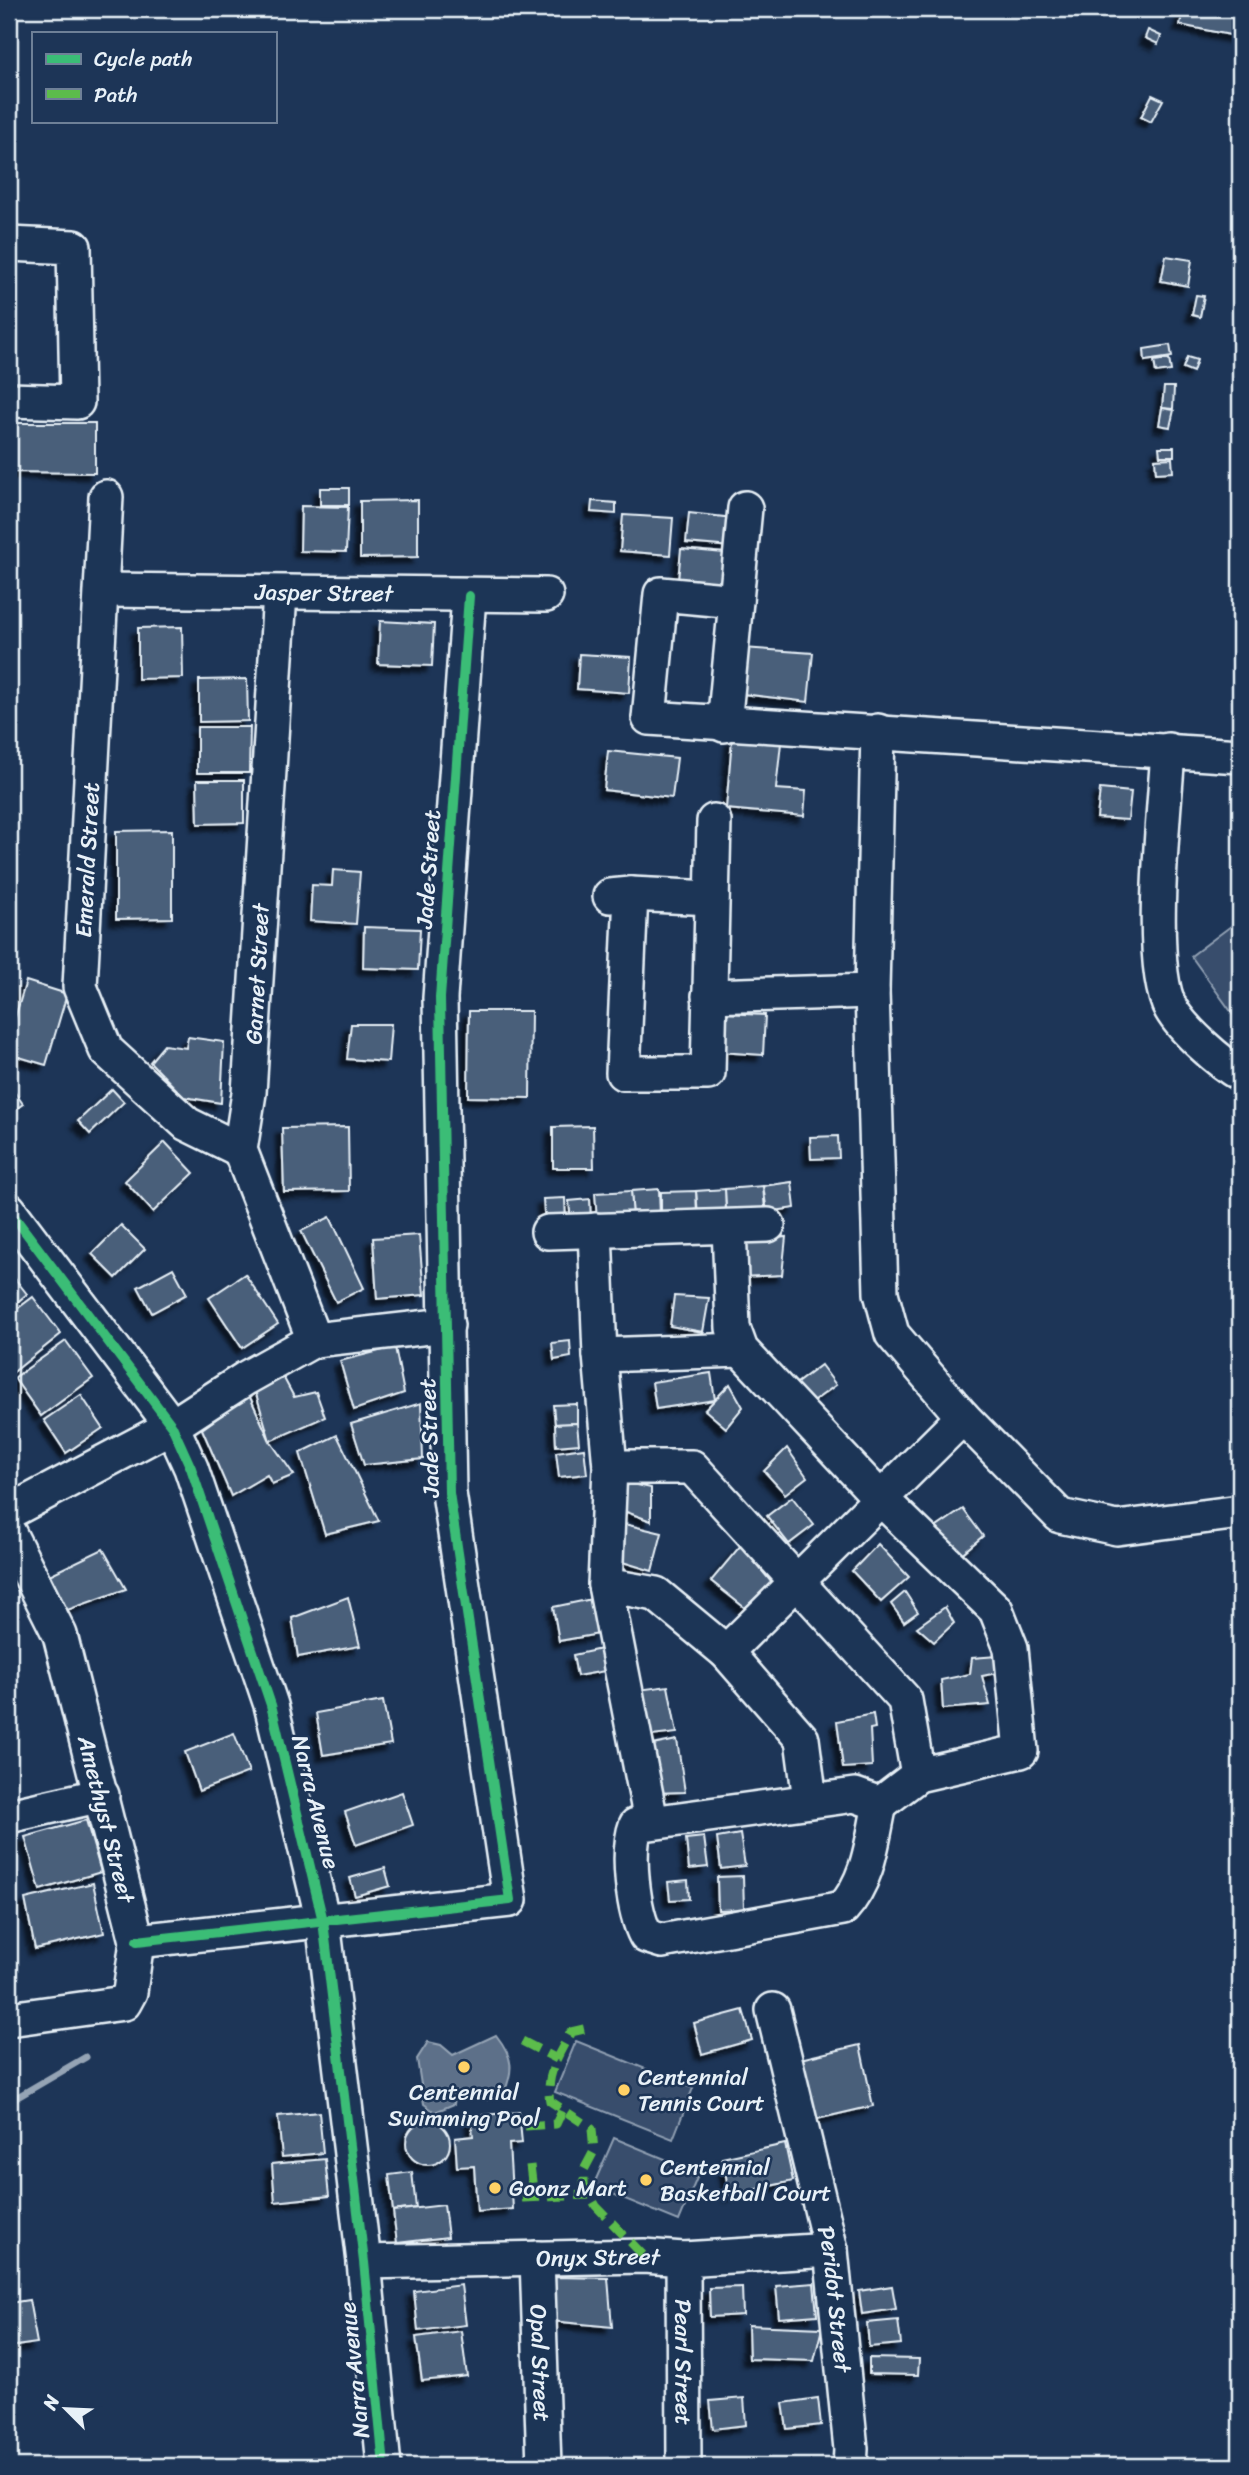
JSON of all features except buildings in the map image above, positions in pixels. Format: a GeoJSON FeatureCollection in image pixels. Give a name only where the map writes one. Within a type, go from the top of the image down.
{"type":"FeatureCollection","features":[{"type":"Feature","properties":{"kind":"street"},"geometry":{"type":"LineString","coordinates":[[9,244],[74,247],[77,402],[9,400]]}},
{"type":"Feature","properties":{"kind":"street","name":"Emerald Street"},"geometry":{"type":"LineString","coordinates":[[106,497],[80,987],[106,1050],[187,1124],[240,1150]]}},
{"type":"Feature","properties":{"kind":"street"},"geometry":{"type":"LineString","coordinates":[[724,724],[745,508]]}},
{"type":"Feature","properties":{"kind":"street","name":"Jasper Street"},"geometry":{"type":"LineString","coordinates":[[102,590],[546,595]]}},
{"type":"Feature","properties":{"kind":"street","name":"Garnet Street"},"geometry":{"type":"LineString","coordinates":[[240,1150],[249,1093],[280,593]]}},
{"type":"Feature","properties":{"kind":"street"},"geometry":{"type":"LineString","coordinates":[[736,601],[661,594],[649,718],[1240,756]]}},
{"type":"Feature","properties":{"kind":"street","name":"Jade Street"},"geometry":{"type":"LineString","coordinates":[[137,1941],[510,1900],[449,1493],[440,998],[469,596]]}},
{"type":"Feature","properties":{"kind":"street"},"geometry":{"type":"LineString","coordinates":[[878,731],[872,991],[881,1293],[892,1334],[963,1417],[1060,1516],[1117,1528],[1240,1512]]}},
{"type":"Feature","properties":{"kind":"street"},"geometry":{"type":"LineString","coordinates":[[1168,750],[1159,971],[1171,1009],[1221,1064],[1240,1074]]}},
{"type":"Feature","properties":{"kind":"street"},"geometry":{"type":"LineString","coordinates":[[712,898],[620,895],[623,1073],[708,1073],[714,821]]}},
{"type":"Feature","properties":{"kind":"street"},"geometry":{"type":"LineString","coordinates":[[709,996],[872,991]]}},
{"type":"Feature","properties":{"kind":"street"},"geometry":{"type":"LineString","coordinates":[[240,1150],[314,1340]]}},
{"type":"Feature","properties":{"kind":"street","name":"Narra Avenue"},"geometry":{"type":"LineString","coordinates":[[10,1213],[172,1426],[191,1468],[271,1705],[323,1921],[365,2262],[384,2466]]}},
{"type":"Feature","properties":{"kind":"street"},"geometry":{"type":"LineString","coordinates":[[548,1232],[768,1225]]}},
{"type":"Feature","properties":{"kind":"street"},"geometry":{"type":"LineString","coordinates":[[729,1227],[733,1328],[741,1350],[879,1497],[996,1610],[1011,1648],[1021,1751],[918,1775],[880,1804],[865,1872],[856,1894],[842,1908],[662,1941],[646,1936],[638,1921],[630,1840],[636,1825],[855,1796],[880,1804]]}},
{"type":"Feature","properties":{"kind":"street"},"geometry":{"type":"LineString","coordinates":[[595,1230],[600,1355],[610,1467],[606,1585],[651,1821]]}},
{"type":"Feature","properties":{"kind":"street"},"geometry":{"type":"LineString","coordinates":[[9,1512],[172,1426],[246,1378],[314,1340],[447,1325]]}},
{"type":"Feature","properties":{"kind":"street"},"geometry":{"type":"LineString","coordinates":[[600,1355],[741,1350]]}},
{"type":"Feature","properties":{"kind":"street"},"geometry":{"type":"LineString","coordinates":[[726,1652],[879,1497],[963,1417]]}},
{"type":"Feature","properties":{"kind":"street"},"geometry":{"type":"LineString","coordinates":[[610,1467],[692,1467],[905,1700],[918,1775]]}},
{"type":"Feature","properties":{"kind":"street","name":"Amethyst Street"},"geometry":{"type":"LineString","coordinates":[[9,1533],[60,1635],[137,1941],[130,1992],[124,2003],[9,2019]]}},
{"type":"Feature","properties":{"kind":"street"},"geometry":{"type":"LineString","coordinates":[[606,1585],[656,1594],[726,1652],[802,1739],[810,1800]]}},
{"type":"Feature","properties":{"kind":"street"},"geometry":{"type":"LineString","coordinates":[[9,1816],[102,1795]]}},
{"type":"Feature","properties":{"kind":"street","name":"Peridot Street"},"geometry":{"type":"LineString","coordinates":[[773,2010],[831,2250],[851,2449],[850,2466]]}},
{"type":"Feature","properties":{"kind":"street","name":"Onyx Street"},"geometry":{"type":"LineString","coordinates":[[365,2262],[643,2256],[683,2259],[831,2250]]}},
{"type":"Feature","properties":{"kind":"street","name":"Opal Street"},"geometry":{"type":"LineString","coordinates":[[537,2258],[544,2466]]}},
{"type":"Feature","properties":{"kind":"street","name":"Pearl Street"},"geometry":{"type":"LineString","coordinates":[[683,2259],[684,2466]]}},
{"type":"Feature","properties":{"kind":"shaded area"},"geometry":{"type":"Polygon","coordinates":[[[1240,921],[1240,1024],[1191,956],[1240,921]]]}},
{"type":"Feature","properties":{"kind":"shaded area","name":"Centennial Swimming Pool"},"geometry":{"type":"Polygon","coordinates":[[[496,2035],[510,2064],[509,2079],[503,2096],[489,2100],[456,2091],[454,2104],[435,2112],[424,2104],[417,2059],[428,2042],[441,2045],[453,2055],[496,2035]]]}},
{"type":"Feature","properties":{"kind":"shaded area","name":"Centennial Tennis Court"},"geometry":{"type":"Polygon","coordinates":[[[576,2041],[693,2088],[673,2139],[555,2092],[576,2041]]]}},
{"type":"Feature","properties":{"kind":"shaded area","name":"Centennial Basketball Court"},"geometry":{"type":"Polygon","coordinates":[[[614,2138],[699,2173],[679,2221],[593,2186],[614,2138]]]}},
{"type":"Feature","properties":{"kind":"waterway"},"geometry":{"type":"LineString","coordinates":[[9,2102],[86,2057]]}},
{"type":"Feature","properties":{"kind":"marked path"},"geometry":{"type":"LineString","coordinates":[[584,2029],[571,2032],[558,2056],[549,2083],[550,2101],[592,2129],[594,2151],[584,2170],[584,2185],[596,2206],[644,2256]]}},
{"type":"Feature","properties":{"kind":"marked path"},"geometry":{"type":"LineString","coordinates":[[522,2041],[557,2059]]}},
{"type":"Feature","properties":{"kind":"marked path"},"geometry":{"type":"LineString","coordinates":[[525,2126],[556,2124],[563,2109]]}},
{"type":"Feature","properties":{"kind":"marked path"},"geometry":{"type":"LineString","coordinates":[[530,2165],[534,2198]]}},
{"type":"Feature","properties":{"kind":"marked path"},"geometry":{"type":"LineString","coordinates":[[522,2198],[589,2195]]}},
{"type":"Feature","properties":{"kind":"cycle path"},"geometry":{"type":"LineString","coordinates":[[137,1941],[510,1900],[449,1493],[440,998],[469,596]]}},
{"type":"Feature","properties":{"kind":"cycle path"},"geometry":{"type":"LineString","coordinates":[[9,1210],[172,1426],[191,1468],[271,1705],[323,1921],[364,2262],[384,2466]]}},
{"type":"Feature","properties":{"kind":"place","name":"Centennial Swimming Pool"},"geometry":{"type":"Point","coordinates":[464,2067]}},
{"type":"Feature","properties":{"kind":"place","name":"Centennial Tennis Court"},"geometry":{"type":"Point","coordinates":[624,2090]}},
{"type":"Feature","properties":{"kind":"place","name":"Centennial Basketball Court"},"geometry":{"type":"Point","coordinates":[646,2180]}},
{"type":"Feature","properties":{"kind":"place","name":"Goonz Mart"},"geometry":{"type":"Point","coordinates":[495,2188]}}]}
